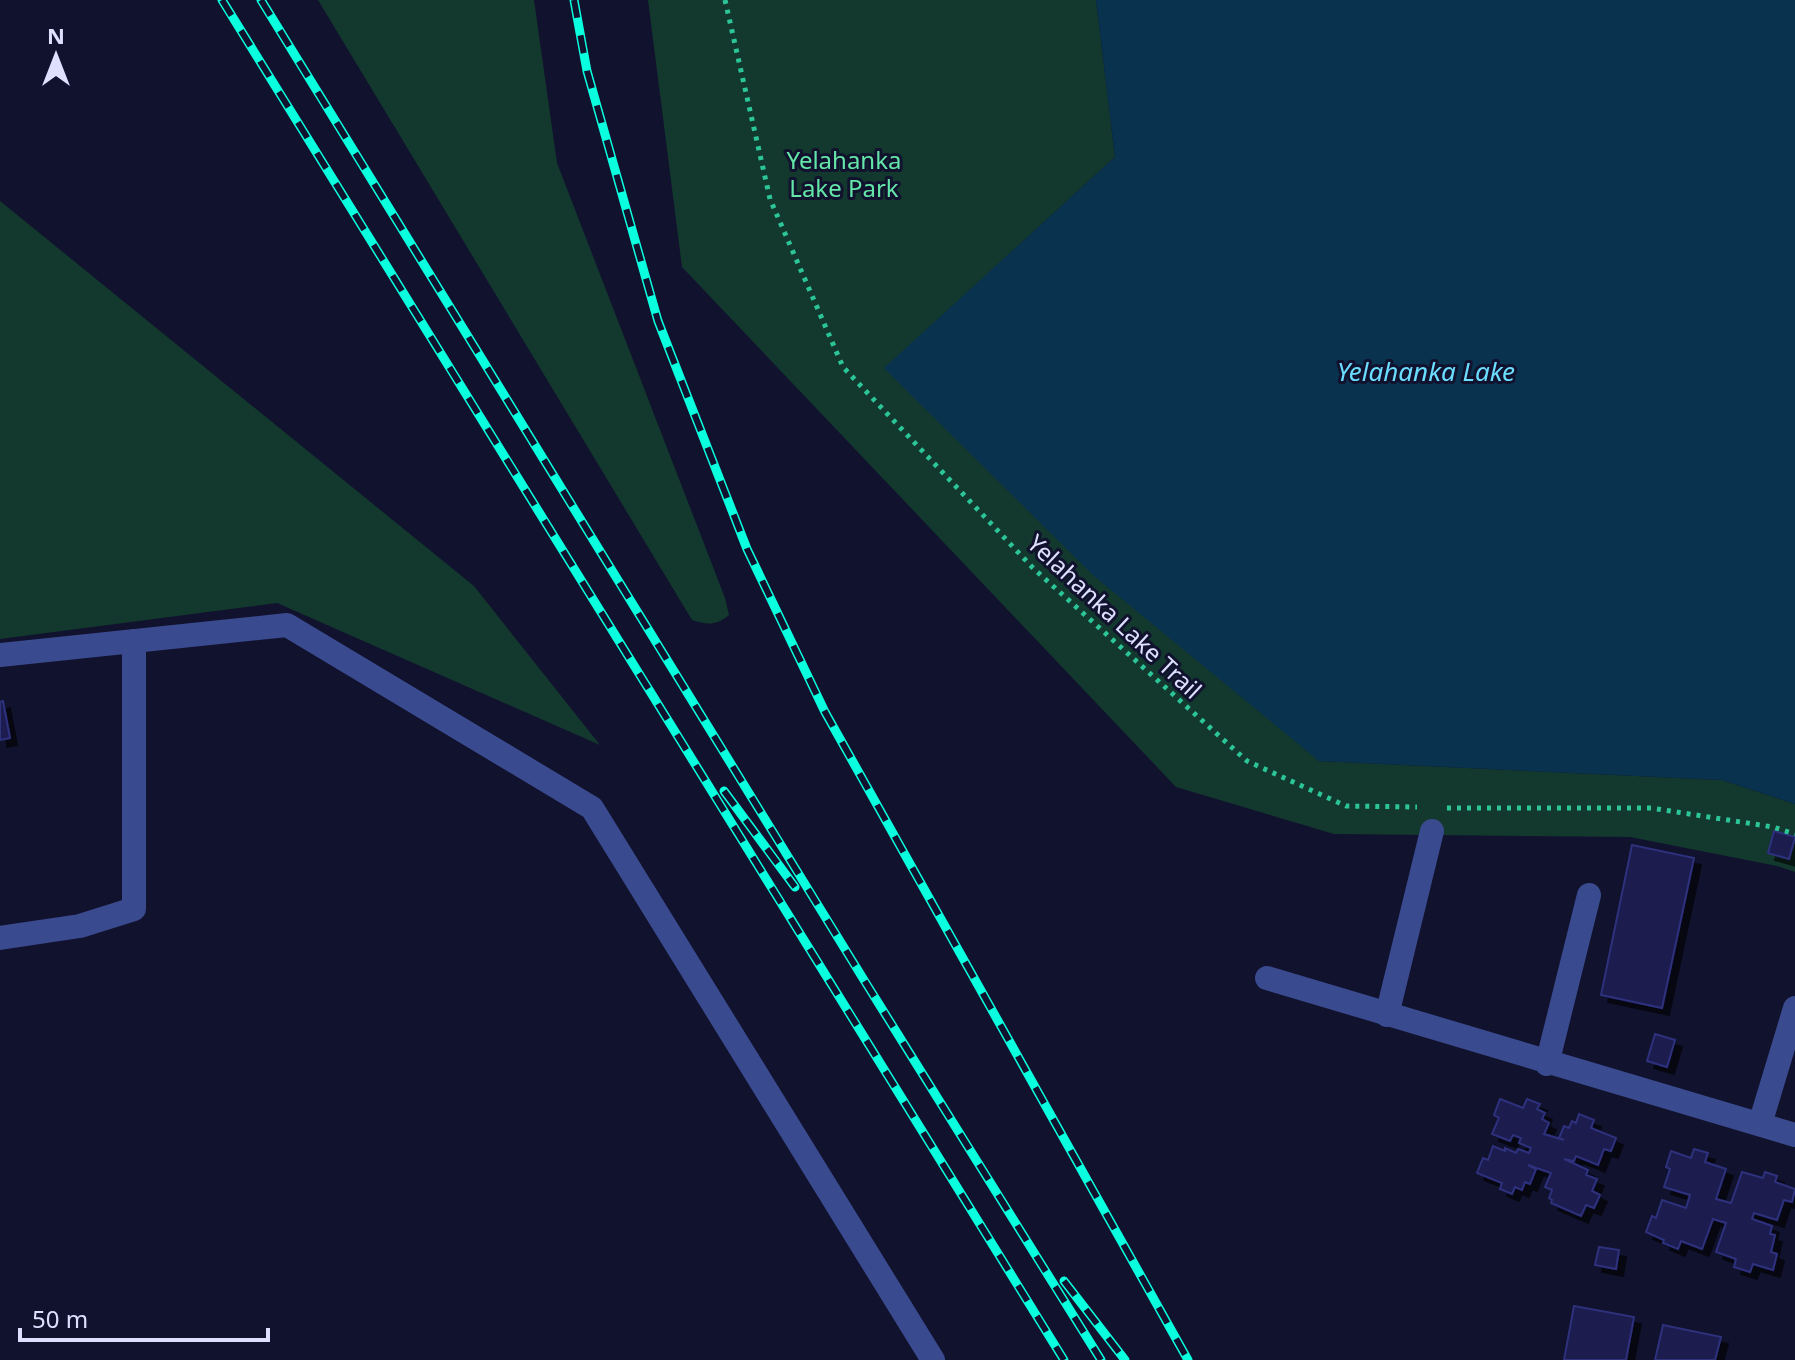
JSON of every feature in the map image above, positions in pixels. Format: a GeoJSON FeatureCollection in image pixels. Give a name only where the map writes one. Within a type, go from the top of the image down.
{"type":"FeatureCollection","features":[{"type":"Feature","properties":{"kind":"street"},"geometry":{"type":"LineString","coordinates":[[0,655],[287,625],[592,808],[933,1360]]}},
{"type":"Feature","properties":{"kind":"street"},"geometry":{"type":"LineString","coordinates":[[0,938],[80,926],[134,909],[134,641]]}},
{"type":"Feature","properties":{"kind":"street"},"geometry":{"type":"LineString","coordinates":[[1387,1015],[1432,831]]}},
{"type":"Feature","properties":{"kind":"street"},"geometry":{"type":"LineString","coordinates":[[1547,1064],[1589,895]]}},
{"type":"Feature","properties":{"kind":"street"},"geometry":{"type":"LineString","coordinates":[[1267,978],[1547,1064],[1795,1135]]}},
{"type":"Feature","properties":{"kind":"street"},"geometry":{"type":"LineString","coordinates":[[1760,1124],[1795,1008]]}},
{"type":"Feature","properties":{"kind":"path","name":"Yelahanka Lake Trail"},"geometry":{"type":"LineString","coordinates":[[725,0],[770,199],[843,367],[1033,568],[1247,761],[1346,806],[1423,807]]}},
{"type":"Feature","properties":{"kind":"path"},"geometry":{"type":"LineString","coordinates":[[1439,807],[1651,808],[1773,827],[1795,834]]}},
{"type":"Feature","properties":{"kind":"green space"},"geometry":{"type":"Polygon","coordinates":[[[318,0],[534,0],[557,163],[725,598],[729,615],[724,619],[711,624],[692,620],[318,0]]]}},
{"type":"Feature","properties":{"kind":"green space","name":"Yelahanka Lake Park"},"geometry":{"type":"Polygon","coordinates":[[[648,0],[1096,0],[1115,157],[885,368],[1319,761],[1722,780],[1795,804],[1795,872],[1630,837],[1334,834],[1176,787],[682,267],[648,0]]]}},
{"type":"Feature","properties":{"kind":"green space"},"geometry":{"type":"Polygon","coordinates":[[[0,201],[474,586],[600,745],[277,603],[0,639],[0,201]]]}},
{"type":"Feature","properties":{"kind":"water","name":"Yelahanka Lake"},"geometry":{"type":"Polygon","coordinates":[[[1096,0],[1795,0],[1795,804],[1722,780],[1319,761],[1094,576],[884,368],[1115,157],[1096,0]]]}},
{"type":"Feature","properties":{"kind":"building"},"geometry":{"type":"Polygon","coordinates":[[[3,701],[10,738],[0,740],[0,702],[3,701]]]}},
{"type":"Feature","properties":{"kind":"building"},"geometry":{"type":"Polygon","coordinates":[[[1774,831],[1795,837],[1789,859],[1768,853],[1774,831]]]}},
{"type":"Feature","properties":{"kind":"building"},"geometry":{"type":"Polygon","coordinates":[[[1632,845],[1694,858],[1662,1008],[1601,995],[1632,845]]]}},
{"type":"Feature","properties":{"kind":"building"},"geometry":{"type":"Polygon","coordinates":[[[1655,1034],[1675,1040],[1667,1067],[1647,1061],[1655,1034]]]}},
{"type":"Feature","properties":{"kind":"building"},"geometry":{"type":"Polygon","coordinates":[[[1500,1099],[1523,1108],[1527,1099],[1540,1104],[1537,1109],[1545,1113],[1542,1119],[1549,1123],[1544,1134],[1564,1140],[1559,1138],[1564,1126],[1569,1128],[1572,1121],[1576,1123],[1579,1114],[1594,1120],[1591,1128],[1616,1138],[1611,1151],[1604,1149],[1598,1165],[1576,1156],[1574,1161],[1564,1159],[1588,1170],[1586,1175],[1597,1179],[1592,1191],[1600,1195],[1594,1208],[1586,1205],[1581,1216],[1551,1203],[1552,1190],[1545,1187],[1551,1173],[1528,1165],[1536,1169],[1530,1184],[1525,1182],[1522,1190],[1515,1187],[1512,1194],[1500,1189],[1502,1183],[1477,1173],[1483,1158],[1488,1160],[1493,1146],[1516,1153],[1518,1149],[1529,1153],[1531,1148],[1519,1143],[1521,1138],[1513,1135],[1510,1141],[1492,1134],[1499,1118],[1494,1115],[1500,1099]]]}},
{"type":"Feature","properties":{"kind":"building"},"geometry":{"type":"Polygon","coordinates":[[[1694,1149],[1708,1153],[1705,1162],[1726,1169],[1716,1199],[1731,1203],[1742,1172],[1763,1178],[1765,1172],[1777,1176],[1775,1182],[1795,1189],[1792,1202],[1784,1200],[1777,1220],[1754,1213],[1752,1219],[1772,1226],[1770,1234],[1775,1235],[1771,1252],[1777,1254],[1773,1270],[1753,1264],[1750,1272],[1734,1267],[1736,1259],[1716,1252],[1726,1223],[1713,1219],[1702,1249],[1681,1241],[1678,1249],[1646,1232],[1652,1216],[1656,1218],[1662,1200],[1686,1208],[1690,1195],[1664,1187],[1670,1169],[1666,1167],[1671,1151],[1691,1158],[1694,1149]]]}},
{"type":"Feature","properties":{"kind":"building"},"geometry":{"type":"Polygon","coordinates":[[[1599,1247],[1619,1250],[1616,1269],[1595,1265],[1599,1247]]]}},
{"type":"Feature","properties":{"kind":"building"},"geometry":{"type":"Polygon","coordinates":[[[1574,1306],[1634,1317],[1626,1360],[1564,1360],[1574,1306]]]}},
{"type":"Feature","properties":{"kind":"building"},"geometry":{"type":"Polygon","coordinates":[[[1663,1325],[1721,1337],[1715,1360],[1655,1360],[1663,1325]]]}},
{"type":"Feature","properties":{"kind":"railway"},"geometry":{"type":"LineString","coordinates":[[222,0],[1064,1360]]}},
{"type":"Feature","properties":{"kind":"railway"},"geometry":{"type":"LineString","coordinates":[[261,0],[1101,1360]]}},
{"type":"Feature","properties":{"kind":"railway"},"geometry":{"type":"LineString","coordinates":[[574,0],[587,71],[658,321],[747,549],[825,712],[1188,1360]]}},
{"type":"Feature","properties":{"kind":"railway"},"geometry":{"type":"LineString","coordinates":[[724,791],[795,887]]}},
{"type":"Feature","properties":{"kind":"railway"},"geometry":{"type":"LineString","coordinates":[[1064,1281],[1125,1360]]}}]}
